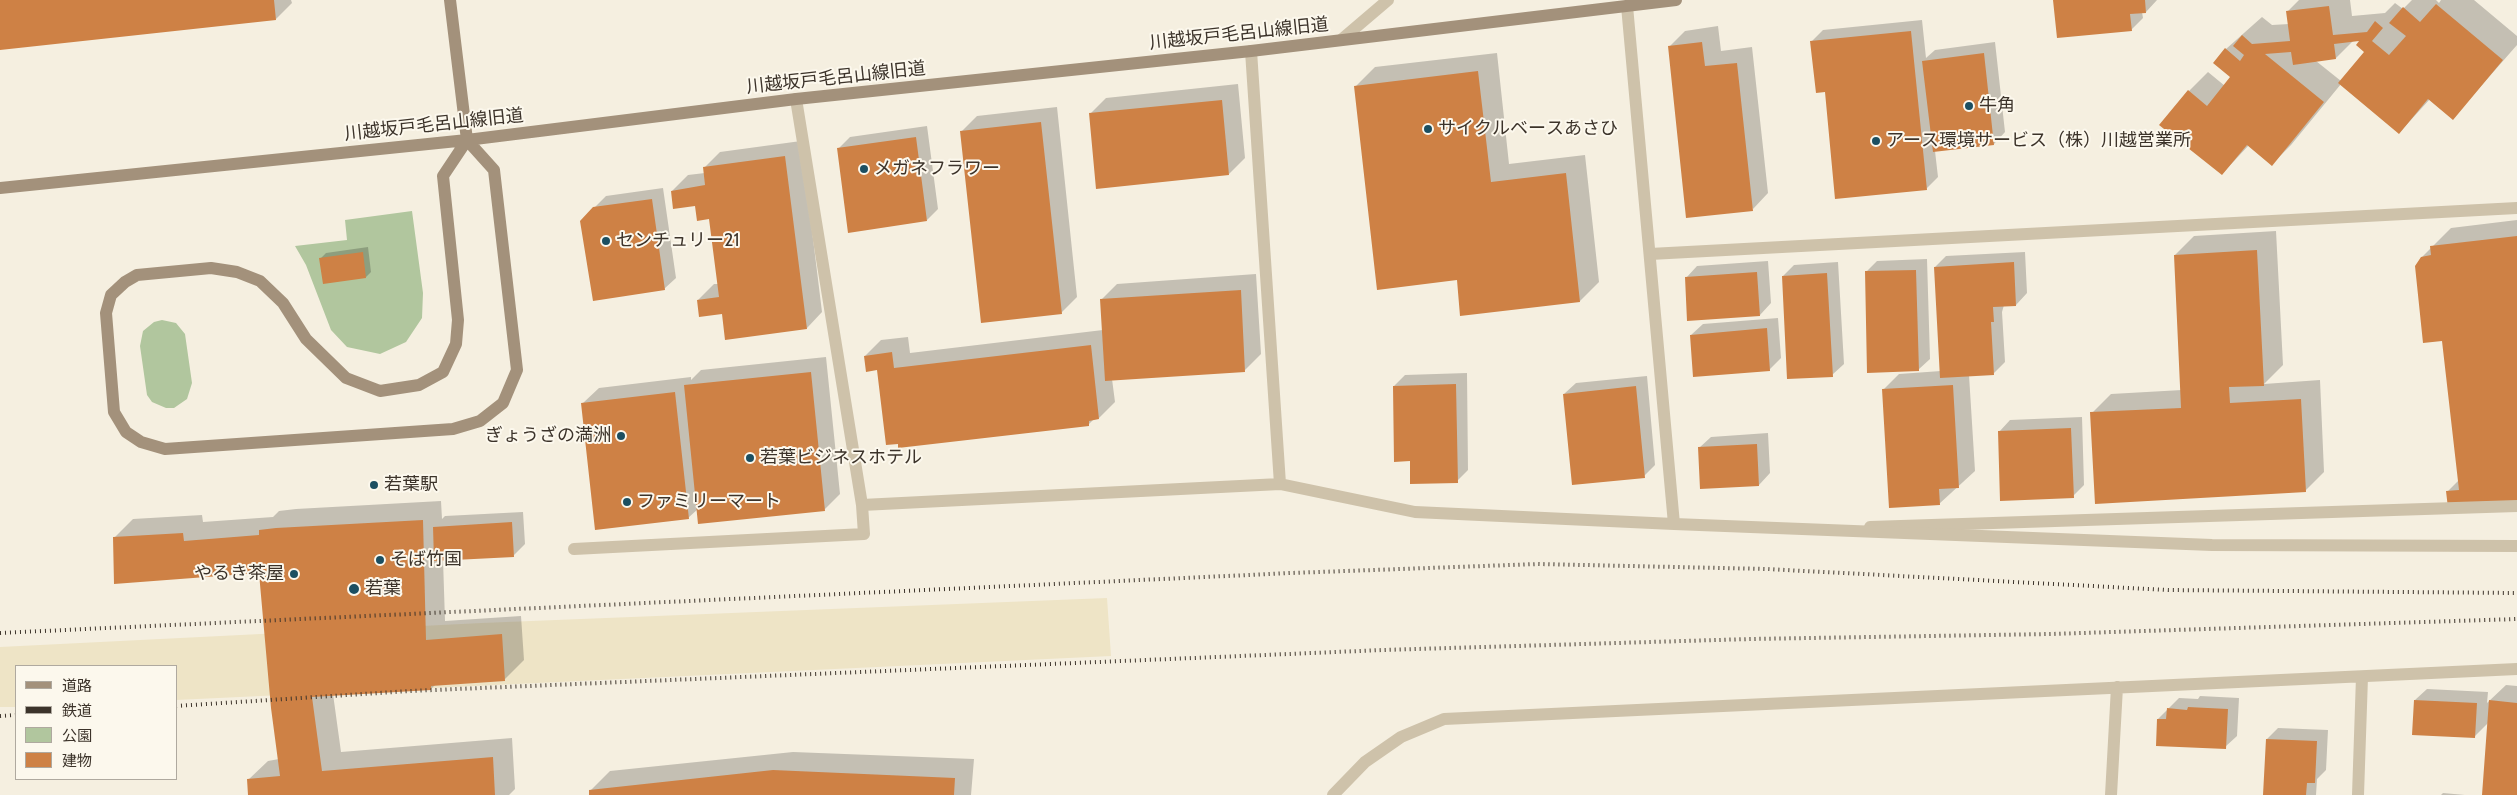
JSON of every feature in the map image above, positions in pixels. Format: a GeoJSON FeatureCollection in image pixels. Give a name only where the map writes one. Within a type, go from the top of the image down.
{"type":"FeatureCollection","features":[{"type":"Feature","properties":{"kind":"street"},"geometry":{"type":"LineString","coordinates":[[450,0],[467,140],[494,170],[517,370],[503,404],[480,421],[453,428],[414,432],[165,449],[141,442],[126,432],[114,412],[106,313],[111,295],[125,282],[137,275],[211,268],[237,272],[260,281],[283,303],[306,339],[346,378],[380,391],[419,385],[443,372],[456,344],[458,320],[443,176],[467,140]]}},
{"type":"Feature","properties":{"kind":"street"},"geometry":{"type":"LineString","coordinates":[[1341,40],[1388,0]]}},
{"type":"Feature","properties":{"kind":"street","name":"川越坂戸毛呂山線旧道"},"geometry":{"type":"LineString","coordinates":[[0,188],[467,140],[796,99],[1251,51],[1676,0]]}},
{"type":"Feature","properties":{"kind":"street"},"geometry":{"type":"LineString","coordinates":[[1627,6],[1674,524]]}},
{"type":"Feature","properties":{"kind":"street"},"geometry":{"type":"LineString","coordinates":[[1251,51],[1280,484]]}},
{"type":"Feature","properties":{"kind":"street"},"geometry":{"type":"LineString","coordinates":[[574,549],[864,534],[862,505],[796,99]]}},
{"type":"Feature","properties":{"kind":"street"},"geometry":{"type":"LineString","coordinates":[[1650,254],[2517,208]]}},
{"type":"Feature","properties":{"kind":"street"},"geometry":{"type":"LineString","coordinates":[[862,505],[1280,484],[1415,512],[2212,545],[2517,546]]}},
{"type":"Feature","properties":{"kind":"street"},"geometry":{"type":"LineString","coordinates":[[1799,529],[2517,506]]}},
{"type":"Feature","properties":{"kind":"street"},"geometry":{"type":"LineString","coordinates":[[1333,795],[1365,762],[1401,737],[1444,720],[2517,669]]}},
{"type":"Feature","properties":{"kind":"street"},"geometry":{"type":"LineString","coordinates":[[2358,795],[2362,677]]}},
{"type":"Feature","properties":{"kind":"street"},"geometry":{"type":"LineString","coordinates":[[2110,795],[2117,687]]}},
{"type":"Feature","properties":{"kind":"green space"},"geometry":{"type":"Polygon","coordinates":[[[412,211],[423,293],[422,318],[406,342],[380,354],[347,347],[331,330],[306,265],[295,246],[347,240],[345,220],[412,211]]]}},
{"type":"Feature","properties":{"kind":"green space"},"geometry":{"type":"Polygon","coordinates":[[[162,320],[176,323],[185,334],[192,383],[187,399],[174,408],[166,408],[152,402],[147,395],[140,346],[143,331],[154,322],[162,320]]]}},
{"type":"Feature","properties":{"kind":"shaded area"},"geometry":{"type":"Polygon","coordinates":[[[1107,598],[1111,656],[178,700],[178,665],[15,665],[15,707],[0,707],[0,647],[481,623],[1107,598]]]}},
{"type":"Feature","properties":{"kind":"building"},"geometry":{"type":"Polygon","coordinates":[[[0,0],[274,0],[276,20],[0,50],[0,0]]]}},
{"type":"Feature","properties":{"kind":"building"},"geometry":{"type":"Polygon","coordinates":[[[2053,0],[2145,0],[2146,13],[2130,14],[2132,31],[2057,38],[2053,0]]]}},
{"type":"Feature","properties":{"kind":"building"},"geometry":{"type":"Polygon","coordinates":[[[2436,4],[2503,60],[2453,120],[2428,99],[2399,134],[2338,83],[2364,52],[2356,45],[2359,41],[2334,44],[2336,59],[2293,65],[2291,52],[2265,54],[2324,102],[2272,166],[2247,145],[2222,175],[2159,125],[2188,90],[2207,106],[2230,77],[2213,63],[2225,48],[2240,61],[2244,55],[2233,46],[2242,35],[2252,44],[2290,41],[2286,11],[2329,6],[2333,35],[2367,32],[2375,21],[2383,28],[2372,41],[2389,55],[2406,36],[2389,23],[2403,7],[2420,22],[2436,4]]]}},
{"type":"Feature","properties":{"kind":"building","name":"アース環境サービス（株）川越営業所"},"geometry":{"type":"Polygon","coordinates":[[[1911,31],[1927,190],[1835,199],[1825,92],[1816,93],[1810,41],[1911,31]]]}},
{"type":"Feature","properties":{"kind":"building"},"geometry":{"type":"Polygon","coordinates":[[[1702,42],[1705,66],[1737,63],[1753,211],[1686,218],[1668,46],[1702,42]]]}},
{"type":"Feature","properties":{"kind":"building"},"geometry":{"type":"Polygon","coordinates":[[[1984,53],[1994,145],[1933,152],[1922,61],[1984,53]]]}},
{"type":"Feature","properties":{"kind":"building"},"geometry":{"type":"Polygon","coordinates":[[[1478,71],[1491,182],[1566,173],[1580,302],[1460,316],[1457,280],[1377,290],[1354,86],[1478,71]]]}},
{"type":"Feature","properties":{"kind":"building"},"geometry":{"type":"Polygon","coordinates":[[[1222,100],[1229,175],[1096,189],[1089,113],[1222,100]]]}},
{"type":"Feature","properties":{"kind":"building"},"geometry":{"type":"Polygon","coordinates":[[[1041,122],[1062,314],[981,323],[960,131],[1041,122]]]}},
{"type":"Feature","properties":{"kind":"building"},"geometry":{"type":"Polygon","coordinates":[[[916,137],[927,221],[848,233],[837,148],[916,137]]]}},
{"type":"Feature","properties":{"kind":"building"},"geometry":{"type":"Polygon","coordinates":[[[785,156],[807,329],[725,340],[722,314],[699,317],[697,300],[719,297],[709,219],[697,221],[695,206],[673,209],[671,191],[705,185],[703,167],[785,156]]]}},
{"type":"Feature","properties":{"kind":"building"},"geometry":{"type":"Polygon","coordinates":[[[652,199],[665,290],[593,301],[580,221],[593,207],[652,199]]]}},
{"type":"Feature","properties":{"kind":"building"},"geometry":{"type":"Polygon","coordinates":[[[2517,236],[2517,504],[2448,508],[2446,491],[2459,490],[2442,341],[2423,343],[2415,266],[2421,257],[2431,255],[2430,246],[2517,236]]]}},
{"type":"Feature","properties":{"kind":"building"},"geometry":{"type":"Polygon","coordinates":[[[2257,250],[2264,386],[2229,387],[2230,403],[2301,399],[2306,492],[2095,504],[2090,412],[2181,408],[2174,255],[2257,250]]]}},
{"type":"Feature","properties":{"kind":"building"},"geometry":{"type":"Polygon","coordinates":[[[363,252],[366,278],[323,284],[319,258],[363,252]]]}},
{"type":"Feature","properties":{"kind":"building"},"geometry":{"type":"Polygon","coordinates":[[[2014,262],[2016,306],[1993,307],[1994,322],[1991,322],[1994,375],[1940,378],[1934,267],[2014,262]]]}},
{"type":"Feature","properties":{"kind":"building"},"geometry":{"type":"Polygon","coordinates":[[[1916,270],[1919,371],[1867,373],[1865,271],[1916,270]]]}},
{"type":"Feature","properties":{"kind":"building"},"geometry":{"type":"Polygon","coordinates":[[[1757,272],[1760,316],[1687,321],[1685,277],[1757,272]]]}},
{"type":"Feature","properties":{"kind":"building"},"geometry":{"type":"Polygon","coordinates":[[[1827,273],[1833,377],[1787,379],[1782,276],[1827,273]]]}},
{"type":"Feature","properties":{"kind":"building"},"geometry":{"type":"Polygon","coordinates":[[[1241,290],[1245,372],[1105,381],[1100,299],[1241,290]]]}},
{"type":"Feature","properties":{"kind":"building"},"geometry":{"type":"Polygon","coordinates":[[[1767,328],[1770,371],[1693,377],[1690,335],[1767,328]]]}},
{"type":"Feature","properties":{"kind":"building"},"geometry":{"type":"Polygon","coordinates":[[[1091,345],[1099,419],[1089,421],[1089,426],[898,448],[898,444],[886,445],[877,370],[866,372],[864,356],[892,352],[894,368],[1091,345]]]}},
{"type":"Feature","properties":{"kind":"building"},"geometry":{"type":"Polygon","coordinates":[[[811,372],[825,511],[698,524],[684,385],[811,372]]]}},
{"type":"Feature","properties":{"kind":"building"},"geometry":{"type":"Polygon","coordinates":[[[1456,384],[1458,483],[1410,484],[1410,461],[1394,462],[1393,386],[1456,384]]]}},
{"type":"Feature","properties":{"kind":"building"},"geometry":{"type":"Polygon","coordinates":[[[1953,385],[1959,488],[1939,489],[1940,505],[1889,508],[1882,389],[1953,385]]]}},
{"type":"Feature","properties":{"kind":"building"},"geometry":{"type":"Polygon","coordinates":[[[1636,386],[1645,478],[1572,485],[1563,394],[1636,386]]]}},
{"type":"Feature","properties":{"kind":"building"},"geometry":{"type":"Polygon","coordinates":[[[675,392],[689,519],[595,530],[581,403],[675,392]]]}},
{"type":"Feature","properties":{"kind":"building"},"geometry":{"type":"Polygon","coordinates":[[[2071,428],[2074,498],[2000,501],[1998,431],[2071,428]]]}},
{"type":"Feature","properties":{"kind":"building"},"geometry":{"type":"Polygon","coordinates":[[[1757,444],[1759,486],[1700,489],[1698,447],[1757,444]]]}},
{"type":"Feature","properties":{"kind":"building"},"geometry":{"type":"Polygon","coordinates":[[[423,520],[426,640],[502,634],[505,681],[431,686],[431,690],[312,697],[322,771],[493,757],[495,795],[248,795],[247,779],[280,776],[271,708],[259,573],[114,584],[113,537],[183,533],[184,541],[259,535],[259,530],[276,528],[423,520]]]}},
{"type":"Feature","properties":{"kind":"building"},"geometry":{"type":"Polygon","coordinates":[[[512,522],[514,557],[434,561],[433,527],[512,522]]]}},
{"type":"Feature","properties":{"kind":"building"},"geometry":{"type":"Polygon","coordinates":[[[2414,700],[2477,703],[2475,738],[2412,735],[2414,700]]]}},
{"type":"Feature","properties":{"kind":"building"},"geometry":{"type":"Polygon","coordinates":[[[2489,700],[2517,703],[2517,795],[2482,795],[2489,700]]]}},
{"type":"Feature","properties":{"kind":"building"},"geometry":{"type":"Polygon","coordinates":[[[2188,707],[2228,709],[2226,749],[2156,746],[2157,719],[2166,719],[2167,708],[2187,710],[2188,707]]]}},
{"type":"Feature","properties":{"kind":"building"},"geometry":{"type":"Polygon","coordinates":[[[2266,739],[2317,741],[2315,783],[2307,783],[2306,795],[2263,795],[2266,739]]]}},
{"type":"Feature","properties":{"kind":"building"},"geometry":{"type":"Polygon","coordinates":[[[773,770],[955,778],[954,795],[589,795],[589,790],[773,770]]]}},
{"type":"Feature","properties":{"kind":"railway"},"geometry":{"type":"LineString","coordinates":[[0,633],[1291,573],[1538,564],[1767,569],[2168,590],[2517,593]]}},
{"type":"Feature","properties":{"kind":"railway"},"geometry":{"type":"LineString","coordinates":[[178,706],[410,691],[1383,650],[1750,639],[2051,634],[2517,619]]}},
{"type":"Feature","properties":{"kind":"railway"},"geometry":{"type":"LineString","coordinates":[[0,716],[15,715]]}},
{"type":"Feature","properties":{"kind":"place","name":"牛角"},"geometry":{"type":"Point","coordinates":[1969,106]}},
{"type":"Feature","properties":{"kind":"place","name":"サイクルベースあさひ"},"geometry":{"type":"Point","coordinates":[1428,129]}},
{"type":"Feature","properties":{"kind":"place","name":"アース環境サービス（株）川越営業所"},"geometry":{"type":"Point","coordinates":[1876,141]}},
{"type":"Feature","properties":{"kind":"place","name":"メガネフラワー"},"geometry":{"type":"Point","coordinates":[864,169]}},
{"type":"Feature","properties":{"kind":"place","name":"センチュリー21"},"geometry":{"type":"Point","coordinates":[606,241]}},
{"type":"Feature","properties":{"kind":"place","name":"ぎょうざの満洲"},"geometry":{"type":"Point","coordinates":[621,436]}},
{"type":"Feature","properties":{"kind":"place","name":"若葉ビジネスホテル"},"geometry":{"type":"Point","coordinates":[750,458]}},
{"type":"Feature","properties":{"kind":"place","name":"若葉駅"},"geometry":{"type":"Point","coordinates":[374,485]}},
{"type":"Feature","properties":{"kind":"place","name":"ファミリーマート"},"geometry":{"type":"Point","coordinates":[627,502]}},
{"type":"Feature","properties":{"kind":"place","name":"そば竹国"},"geometry":{"type":"Point","coordinates":[380,560]}},
{"type":"Feature","properties":{"kind":"place","name":"やるき茶屋"},"geometry":{"type":"Point","coordinates":[294,574]}},
{"type":"Feature","properties":{"kind":"place","name":"若葉"},"geometry":{"type":"Point","coordinates":[354,589]}}]}
